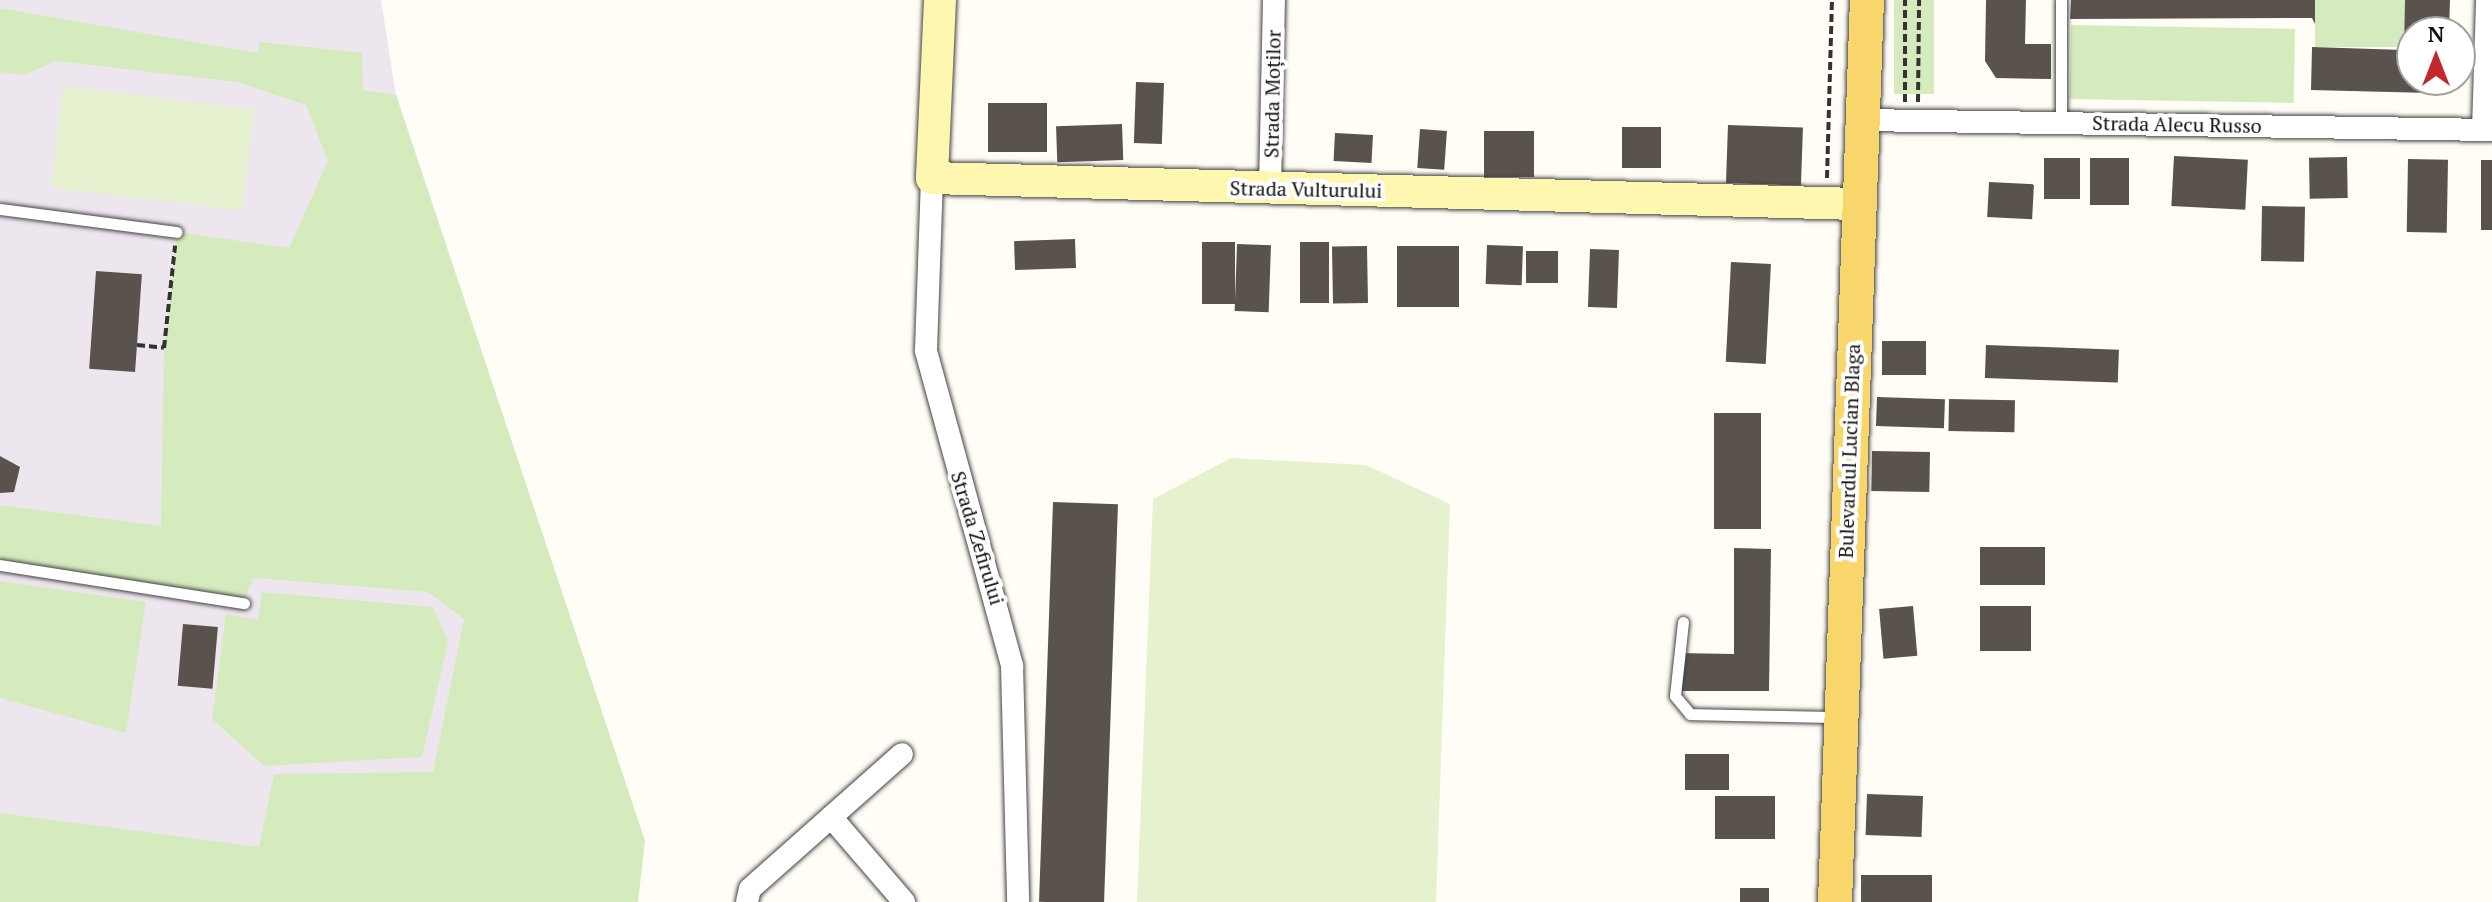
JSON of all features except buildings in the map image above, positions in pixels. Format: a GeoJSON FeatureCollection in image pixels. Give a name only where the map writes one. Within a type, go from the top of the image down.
{"type":"FeatureCollection","features":[{"type":"Feature","properties":{"kind":"main road","name":"Bulevardul Lucian Blaga"},"geometry":{"type":"LineString","coordinates":[[1835,902],[1867,0]]}},
{"type":"Feature","properties":{"kind":"street"},"geometry":{"type":"LineString","coordinates":[[932,178],[940,0]]}},
{"type":"Feature","properties":{"kind":"street","name":"Strada Moților"},"geometry":{"type":"LineString","coordinates":[[1270,188],[1274,0]]}},
{"type":"Feature","properties":{"kind":"street"},"geometry":{"type":"LineString","coordinates":[[2487,0],[2488,130]]}},
{"type":"Feature","properties":{"kind":"street","name":"Strada Alecu Russo"},"geometry":{"type":"LineString","coordinates":[[1862,120],[2488,130]]}},
{"type":"Feature","properties":{"kind":"street","name":"Strada Vulturului"},"geometry":{"type":"LineString","coordinates":[[932,178],[1858,204]]}},
{"type":"Feature","properties":{"kind":"street","name":"Strada Zefirului"},"geometry":{"type":"LineString","coordinates":[[932,178],[926,351],[1012,666],[1018,902]]}},
{"type":"Feature","properties":{"kind":"street"},"geometry":{"type":"LineString","coordinates":[[747,902],[750,889],[902,754]]}},
{"type":"Feature","properties":{"kind":"street"},"geometry":{"type":"LineString","coordinates":[[831,817],[904,902]]}},
{"type":"Feature","properties":{"kind":"lane"},"geometry":{"type":"LineString","coordinates":[[2061,0],[2061,122]]}},
{"type":"Feature","properties":{"kind":"lane"},"geometry":{"type":"LineString","coordinates":[[0,209],[177,232]]}},
{"type":"Feature","properties":{"kind":"lane"},"geometry":{"type":"LineString","coordinates":[[0,565],[244,603]]}},
{"type":"Feature","properties":{"kind":"lane"},"geometry":{"type":"LineString","coordinates":[[1683,622],[1675,696],[1690,714],[1840,717]]}},
{"type":"Feature","properties":{"kind":"path"},"geometry":{"type":"LineString","coordinates":[[1814,185],[1827,180],[1832,0]]}},
{"type":"Feature","properties":{"kind":"path"},"geometry":{"type":"LineString","coordinates":[[1905,0],[1911,121]]}},
{"type":"Feature","properties":{"kind":"path"},"geometry":{"type":"LineString","coordinates":[[1911,121],[1919,0]]}},
{"type":"Feature","properties":{"kind":"path"},"geometry":{"type":"LineString","coordinates":[[137,345],[164,348],[177,232]]}},
{"type":"Feature","properties":{"kind":"shaded area"},"geometry":{"type":"Polygon","coordinates":[[[0,0],[381,0],[396,95],[645,841],[0,902],[0,0]]]}},
{"type":"Feature","properties":{"kind":"green space"},"geometry":{"type":"Polygon","coordinates":[[[1894,0],[1934,0],[1934,94],[1894,94],[1894,0]]]}},
{"type":"Feature","properties":{"kind":"green space"},"geometry":{"type":"Polygon","coordinates":[[[2315,0],[2405,0],[2405,16],[2396,16],[2396,47],[2315,47],[2315,0]]]}},
{"type":"Feature","properties":{"kind":"green space"},"geometry":{"type":"Polygon","coordinates":[[[0,8],[258,53],[260,42],[362,53],[363,90],[396,95],[645,841],[638,902],[0,902],[0,813],[259,847],[274,774],[433,772],[464,619],[428,592],[253,578],[244,603],[0,565],[0,505],[161,526],[164,348],[177,232],[289,248],[328,161],[306,105],[237,82],[56,61],[24,75],[0,72],[0,8]]]}},
{"type":"Feature","properties":{"kind":"green space"},"geometry":{"type":"Polygon","coordinates":[[[2071,25],[2295,29],[2294,103],[2070,99],[2071,25]]]}},
{"type":"Feature","properties":{"kind":"green space"},"geometry":{"type":"Polygon","coordinates":[[[63,86],[255,110],[242,211],[51,187],[63,86]]]}},
{"type":"Feature","properties":{"kind":"green space"},"geometry":{"type":"Polygon","coordinates":[[[1231,458],[1366,465],[1450,504],[1436,902],[1137,902],[1153,499],[1231,458]]]}},
{"type":"Feature","properties":{"kind":"green space"},"geometry":{"type":"Polygon","coordinates":[[[0,581],[146,602],[126,733],[0,698],[0,581]]]}},
{"type":"Feature","properties":{"kind":"green space"},"geometry":{"type":"Polygon","coordinates":[[[262,592],[433,607],[448,642],[422,757],[264,766],[212,719],[226,614],[258,620],[262,592]]]}}]}
